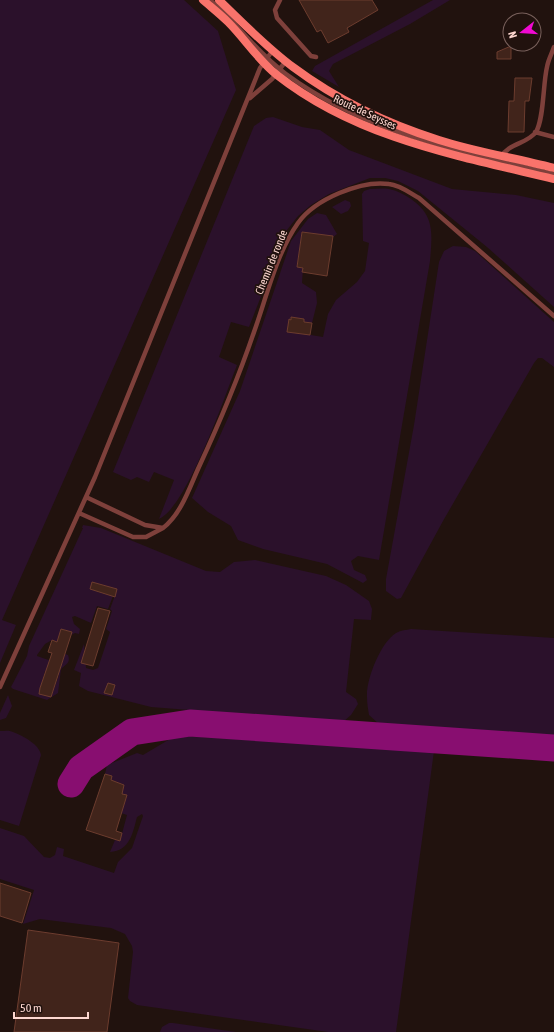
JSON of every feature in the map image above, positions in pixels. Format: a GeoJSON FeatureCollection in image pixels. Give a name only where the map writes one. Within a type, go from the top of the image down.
{"type":"FeatureCollection","features":[{"type":"Feature","properties":{"kind":"main road","name":"Route de Seysses"},"geometry":{"type":"LineString","coordinates":[[203,0],[228,22],[264,60],[311,98],[368,128],[429,149],[554,168]]}},
{"type":"Feature","properties":{"kind":"main road","name":"Route de Seysses"},"geometry":{"type":"LineString","coordinates":[[219,0],[272,50],[324,88],[358,106],[405,127],[554,179]]}},
{"type":"Feature","properties":{"kind":"lane","name":"Route de Seysses"},"geometry":{"type":"LineString","coordinates":[[210,0],[227,15],[264,60]]}},
{"type":"Feature","properties":{"kind":"lane"},"geometry":{"type":"LineString","coordinates":[[280,0],[275,10],[277,18],[311,56],[316,57]]}},
{"type":"Feature","properties":{"kind":"lane"},"geometry":{"type":"LineString","coordinates":[[499,160],[513,145],[535,132],[540,121],[547,66],[554,47]]}},
{"type":"Feature","properties":{"kind":"lane"},"geometry":{"type":"LineString","coordinates":[[0,687],[86,497],[238,120],[248,100],[264,60],[272,50]]}},
{"type":"Feature","properties":{"kind":"lane"},"geometry":{"type":"LineString","coordinates":[[248,100],[278,72],[286,61]]}},
{"type":"Feature","properties":{"kind":"lane","name":"Route de Seysses"},"geometry":{"type":"LineString","coordinates":[[278,72],[335,104],[374,123],[436,145],[554,174]]}},
{"type":"Feature","properties":{"kind":"lane"},"geometry":{"type":"LineString","coordinates":[[535,132],[554,136]]}},
{"type":"Feature","properties":{"kind":"lane","name":"Chemin de ronde"},"geometry":{"type":"LineString","coordinates":[[163,528],[170,522],[185,497],[215,433],[241,370],[282,254],[293,231],[310,211],[332,196],[372,183],[391,184],[401,188],[425,203],[554,316]]}},
{"type":"Feature","properties":{"kind":"lane"},"geometry":{"type":"LineString","coordinates":[[86,497],[145,525],[163,528]]}},
{"type":"Feature","properties":{"kind":"lane"},"geometry":{"type":"LineString","coordinates":[[79,513],[133,537],[146,537],[163,528]]}},
{"type":"Feature","properties":{"kind":"shaded area"},"geometry":{"type":"Polygon","coordinates":[[[0,0],[184,0],[218,31],[236,90],[2,620],[16,625],[0,663],[0,0]]]}},
{"type":"Feature","properties":{"kind":"shaded area"},"geometry":{"type":"Polygon","coordinates":[[[433,0],[450,0],[410,24],[333,64],[329,71],[339,87],[312,71],[315,66],[433,0]]]}},
{"type":"Feature","properties":{"kind":"shaded area"},"geometry":{"type":"Polygon","coordinates":[[[273,117],[302,127],[320,130],[349,150],[452,189],[516,195],[554,203],[554,307],[487,247],[418,191],[398,181],[385,178],[370,178],[329,194],[311,205],[298,216],[287,230],[249,327],[231,322],[219,357],[237,365],[193,473],[170,510],[159,519],[174,480],[154,472],[149,482],[137,477],[131,480],[113,472],[254,126],[266,118],[273,117]]]}},
{"type":"Feature","properties":{"kind":"shaded area"},"geometry":{"type":"Polygon","coordinates":[[[370,189],[389,189],[407,196],[419,205],[427,215],[429,221],[431,241],[430,261],[379,560],[358,556],[351,561],[354,570],[365,575],[367,580],[363,583],[327,564],[263,549],[238,540],[231,526],[208,512],[192,498],[240,391],[291,241],[308,219],[317,213],[326,215],[337,234],[333,237],[302,232],[297,267],[303,268],[302,283],[316,292],[317,303],[312,323],[304,322],[304,319],[291,318],[289,320],[287,331],[323,337],[328,314],[336,300],[357,282],[365,271],[369,243],[363,241],[362,194],[364,191],[370,189]]]}},
{"type":"Feature","properties":{"kind":"shaded area"},"geometry":{"type":"Polygon","coordinates":[[[345,200],[350,202],[351,206],[348,211],[341,214],[332,207],[345,200]]]}},
{"type":"Feature","properties":{"kind":"shaded area"},"geometry":{"type":"Polygon","coordinates":[[[453,246],[466,247],[475,251],[554,322],[554,367],[542,358],[538,358],[534,363],[443,521],[401,598],[397,599],[386,591],[386,579],[414,425],[439,262],[444,251],[453,246]]]}},
{"type":"Feature","properties":{"kind":"shaded area"},"geometry":{"type":"Polygon","coordinates":[[[83,525],[101,528],[206,571],[220,572],[234,562],[255,560],[326,576],[346,585],[369,601],[372,609],[371,620],[354,619],[346,692],[356,699],[358,704],[351,715],[343,722],[151,707],[88,691],[79,686],[81,673],[74,670],[84,644],[86,668],[93,670],[98,668],[110,632],[106,629],[112,611],[110,609],[117,590],[100,584],[98,592],[113,596],[108,609],[97,606],[91,623],[75,616],[72,617],[74,624],[80,629],[79,634],[75,633],[71,635],[72,632],[61,629],[57,642],[52,640],[45,644],[37,655],[60,664],[62,663],[65,654],[68,655],[68,662],[61,669],[58,693],[47,700],[13,689],[11,687],[27,656],[29,646],[83,525]],[[45,671],[39,694],[51,697],[59,675],[45,671]]]}},
{"type":"Feature","properties":{"kind":"shaded area"},"geometry":{"type":"Polygon","coordinates":[[[411,629],[554,638],[554,737],[380,725],[369,715],[368,710],[367,689],[372,671],[380,652],[390,638],[398,632],[411,629]]]}},
{"type":"Feature","properties":{"kind":"shaded area"},"geometry":{"type":"Polygon","coordinates":[[[8,695],[12,706],[6,718],[0,720],[0,713],[8,695]]]}},
{"type":"Feature","properties":{"kind":"shaded area"},"geometry":{"type":"Polygon","coordinates":[[[0,731],[11,731],[26,738],[34,744],[40,751],[41,755],[19,826],[0,820],[0,731]]]}},
{"type":"Feature","properties":{"kind":"shaded area"},"geometry":{"type":"Polygon","coordinates":[[[185,736],[434,751],[396,1032],[328,1032],[137,1005],[128,998],[133,952],[132,946],[125,934],[111,928],[40,919],[23,924],[34,890],[0,879],[0,828],[24,836],[44,857],[50,858],[55,855],[57,847],[64,849],[63,856],[114,873],[118,862],[132,848],[143,816],[142,814],[137,817],[130,840],[117,851],[110,852],[115,840],[120,841],[127,815],[121,813],[127,796],[122,794],[124,785],[111,780],[112,776],[105,774],[107,765],[137,753],[143,755],[170,739],[185,736]]]}},
{"type":"Feature","properties":{"kind":"shaded area"},"geometry":{"type":"Polygon","coordinates":[[[169,1023],[236,1032],[160,1032],[162,1027],[169,1023]]]}},
{"type":"Feature","properties":{"kind":"building"},"geometry":{"type":"Polygon","coordinates":[[[299,0],[372,0],[378,10],[347,28],[349,32],[328,43],[321,30],[317,32],[299,0]]]}},
{"type":"Feature","properties":{"kind":"building"},"geometry":{"type":"Polygon","coordinates":[[[502,50],[502,52],[511,52],[511,59],[497,59],[497,52],[502,50]]]}},
{"type":"Feature","properties":{"kind":"building"},"geometry":{"type":"Polygon","coordinates":[[[515,78],[532,78],[529,101],[525,101],[524,132],[508,132],[509,101],[514,101],[515,78]]]}},
{"type":"Feature","properties":{"kind":"building"},"geometry":{"type":"Polygon","coordinates":[[[302,232],[333,236],[327,276],[302,272],[303,268],[297,267],[302,232]]]}},
{"type":"Feature","properties":{"kind":"building"},"geometry":{"type":"Polygon","coordinates":[[[291,317],[304,319],[304,322],[312,323],[310,335],[287,332],[289,319],[291,320],[291,317]]]}},
{"type":"Feature","properties":{"kind":"building"},"geometry":{"type":"Polygon","coordinates":[[[92,582],[117,589],[115,597],[90,589],[92,582]]]}},
{"type":"Feature","properties":{"kind":"building"},"geometry":{"type":"Polygon","coordinates":[[[98,608],[110,611],[93,666],[81,663],[98,608]]]}},
{"type":"Feature","properties":{"kind":"building"},"geometry":{"type":"Polygon","coordinates":[[[61,629],[72,632],[51,697],[39,694],[52,653],[48,652],[52,640],[57,642],[61,629]]]}},
{"type":"Feature","properties":{"kind":"building"},"geometry":{"type":"Polygon","coordinates":[[[108,683],[115,685],[112,695],[104,693],[108,683]]]}},
{"type":"Feature","properties":{"kind":"building"},"geometry":{"type":"Polygon","coordinates":[[[105,774],[112,776],[111,780],[124,785],[122,794],[127,795],[116,831],[122,833],[120,841],[86,830],[105,774]]]}},
{"type":"Feature","properties":{"kind":"building"},"geometry":{"type":"Polygon","coordinates":[[[0,883],[31,893],[22,923],[0,916],[0,883]]]}},
{"type":"Feature","properties":{"kind":"building"},"geometry":{"type":"Polygon","coordinates":[[[28,930],[119,943],[107,1032],[14,1032],[28,930]]]}},
{"type":"Feature","properties":{"kind":"taxiway"},"geometry":{"type":"LineString","coordinates":[[71,784],[81,768],[132,732],[190,723],[554,748]]}}]}
